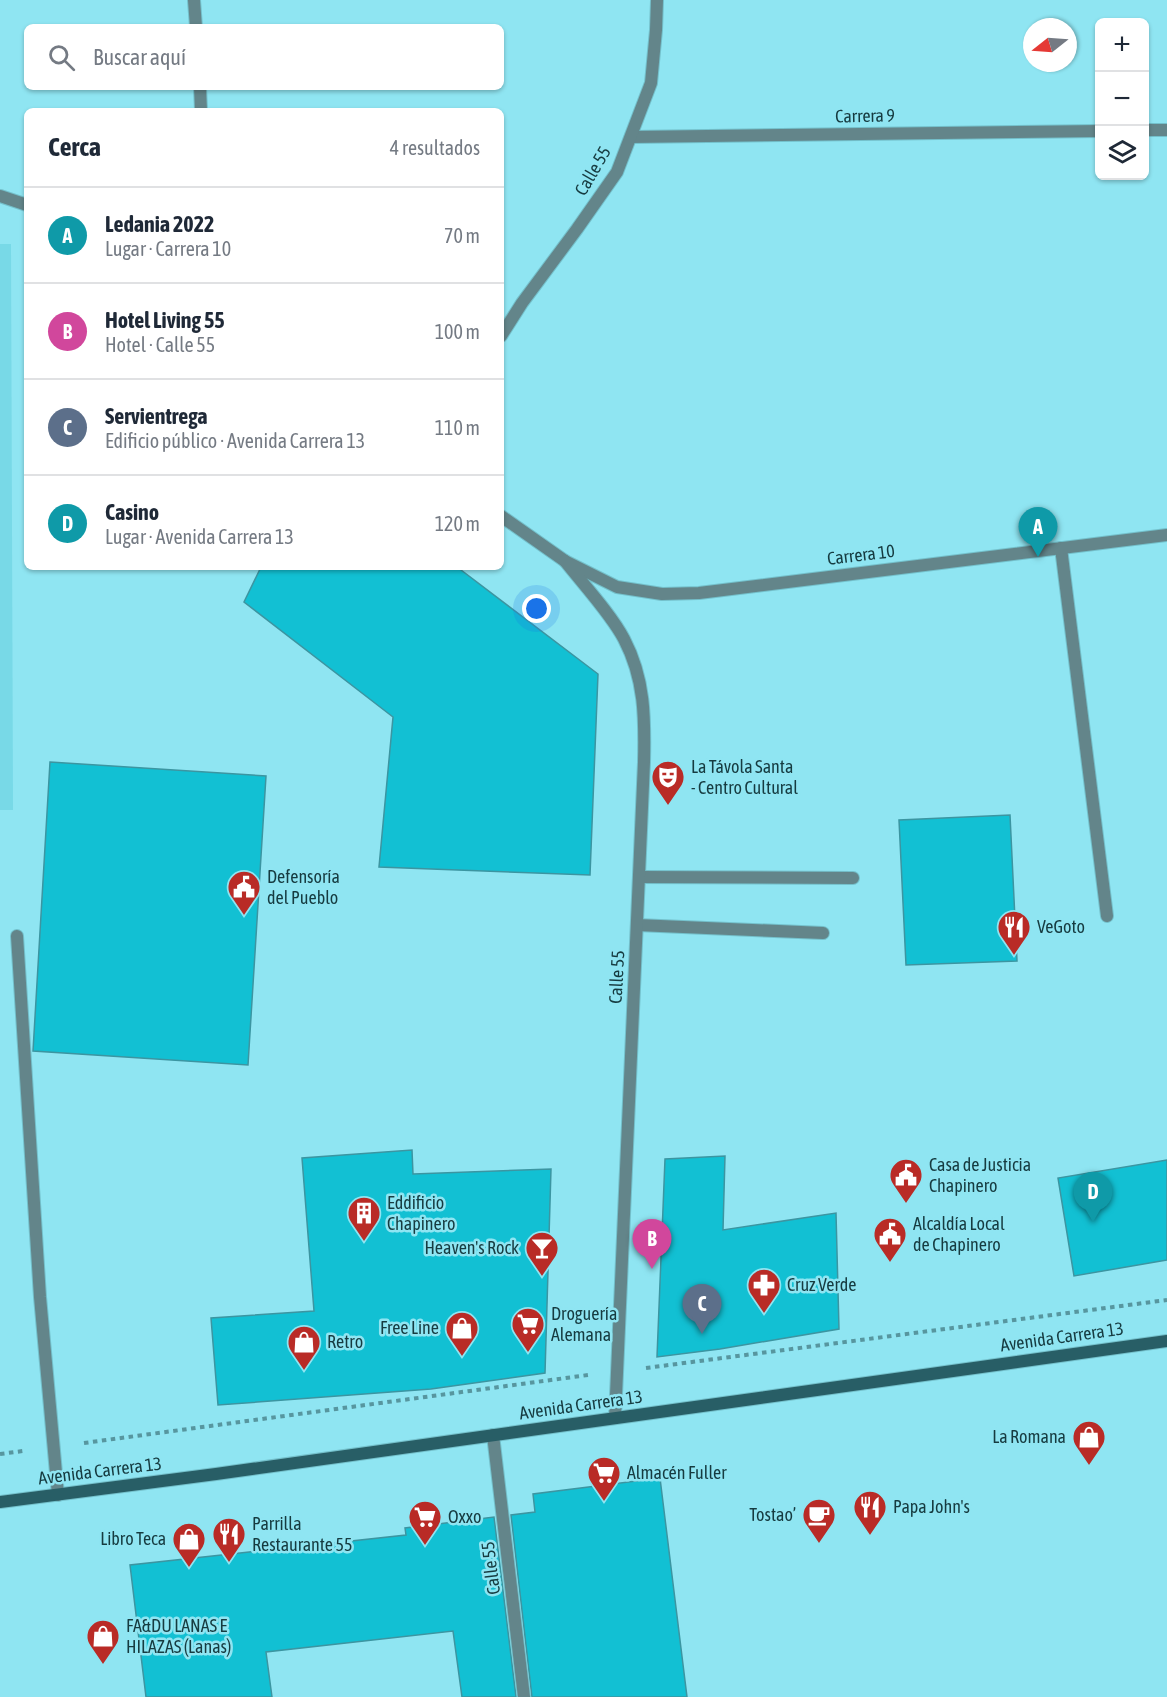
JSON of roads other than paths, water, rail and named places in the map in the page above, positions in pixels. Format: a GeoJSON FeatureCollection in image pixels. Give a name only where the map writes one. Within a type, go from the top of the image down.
{"type":"FeatureCollection","features":[{"type":"Feature","properties":{"kind":"main road","name":"Avenida Carrera 13"},"geometry":{"type":"LineString","coordinates":[[0,1502],[1167,1341]]}},
{"type":"Feature","properties":{"kind":"street"},"geometry":{"type":"LineString","coordinates":[[194,0],[196,24]]}},
{"type":"Feature","properties":{"kind":"street","name":"Calle 55"},"geometry":{"type":"LineString","coordinates":[[504,331],[617,172],[651,83],[657,0]]}},
{"type":"Feature","properties":{"kind":"street"},"geometry":{"type":"LineString","coordinates":[[200,90],[201,108]]}},
{"type":"Feature","properties":{"kind":"street"},"geometry":{"type":"LineString","coordinates":[[1149,130],[1167,130]]}},
{"type":"Feature","properties":{"kind":"street","name":"Carrera 9"},"geometry":{"type":"LineString","coordinates":[[631,137],[1095,131]]}},
{"type":"Feature","properties":{"kind":"street"},"geometry":{"type":"LineString","coordinates":[[0,196],[24,204]]}},
{"type":"Feature","properties":{"kind":"street"},"geometry":{"type":"LineString","coordinates":[[504,518],[565,561]]}},
{"type":"Feature","properties":{"kind":"street","name":"Carrera 10"},"geometry":{"type":"LineString","coordinates":[[565,561],[617,587],[662,594],[699,593],[1167,535]]}},
{"type":"Feature","properties":{"kind":"street"},"geometry":{"type":"LineString","coordinates":[[1061,548],[1107,916]]}},
{"type":"Feature","properties":{"kind":"street","name":"Calle 55"},"geometry":{"type":"LineString","coordinates":[[565,561],[624,638],[638,672],[645,710],[615,1418]]}},
{"type":"Feature","properties":{"kind":"street"},"geometry":{"type":"LineString","coordinates":[[639,878],[854,878]]}},
{"type":"Feature","properties":{"kind":"street"},"geometry":{"type":"LineString","coordinates":[[637,925],[823,933]]}},
{"type":"Feature","properties":{"kind":"street"},"geometry":{"type":"LineString","coordinates":[[17,936],[40,1297],[58,1495]]}},
{"type":"Feature","properties":{"kind":"street","name":"Calle 55"},"geometry":{"type":"LineString","coordinates":[[493,1435],[524,1697]]}},
{"type":"Feature","properties":{"kind":"place","name":"Ledania 2022"},"geometry":{"type":"Point","coordinates":[1038,557]}},
{"type":"Feature","properties":{"kind":"place","name":"La Távola Santa - Centro Cultural"},"geometry":{"type":"Point","coordinates":[668,806]}},
{"type":"Feature","properties":{"kind":"place","name":"Defensoría del Pueblo"},"geometry":{"type":"Point","coordinates":[244,916]}},
{"type":"Feature","properties":{"kind":"place","name":"VeGoto"},"geometry":{"type":"Point","coordinates":[1014,956]}},
{"type":"Feature","properties":{"kind":"place","name":"Casa de Justicia Chapinero"},"geometry":{"type":"Point","coordinates":[906,1204]}},
{"type":"Feature","properties":{"kind":"place","name":"Casino"},"geometry":{"type":"Point","coordinates":[1093,1222]}},
{"type":"Feature","properties":{"kind":"place","name":"Eddificio Chapinero"},"geometry":{"type":"Point","coordinates":[364,1242]}},
{"type":"Feature","properties":{"kind":"place","name":"Alcaldía Local de Chapinero"},"geometry":{"type":"Point","coordinates":[890,1263]}},
{"type":"Feature","properties":{"kind":"place","name":"Hotel Living 55"},"geometry":{"type":"Point","coordinates":[652,1269]}},
{"type":"Feature","properties":{"kind":"place","name":"Heaven's Rock"},"geometry":{"type":"Point","coordinates":[542,1277]}},
{"type":"Feature","properties":{"kind":"place","name":"Cruz Verde"},"geometry":{"type":"Point","coordinates":[764,1314]}},
{"type":"Feature","properties":{"kind":"place","name":"Servientrega"},"geometry":{"type":"Point","coordinates":[702,1334]}},
{"type":"Feature","properties":{"kind":"place","name":"Droguería Alemana"},"geometry":{"type":"Point","coordinates":[528,1353]}},
{"type":"Feature","properties":{"kind":"place","name":"Free Line"},"geometry":{"type":"Point","coordinates":[462,1357]}},
{"type":"Feature","properties":{"kind":"place","name":"Retro"},"geometry":{"type":"Point","coordinates":[304,1371]}},
{"type":"Feature","properties":{"kind":"place","name":"La Romana"},"geometry":{"type":"Point","coordinates":[1089,1466]}},
{"type":"Feature","properties":{"kind":"place","name":"Almacén Fuller"},"geometry":{"type":"Point","coordinates":[604,1502]}},
{"type":"Feature","properties":{"kind":"place","name":"Papa John's"},"geometry":{"type":"Point","coordinates":[870,1536]}},
{"type":"Feature","properties":{"kind":"place","name":"Tostao’"},"geometry":{"type":"Point","coordinates":[819,1544]}},
{"type":"Feature","properties":{"kind":"place","name":"Oxxo"},"geometry":{"type":"Point","coordinates":[425,1546]}},
{"type":"Feature","properties":{"kind":"place","name":"Parrilla Restaurante 55"},"geometry":{"type":"Point","coordinates":[229,1563]}},
{"type":"Feature","properties":{"kind":"place","name":"Libro Teca"},"geometry":{"type":"Point","coordinates":[189,1568]}},
{"type":"Feature","properties":{"kind":"place","name":"FA&DU LANAS E HILAZAS (Lanas)"},"geometry":{"type":"Point","coordinates":[103,1665]}}]}
